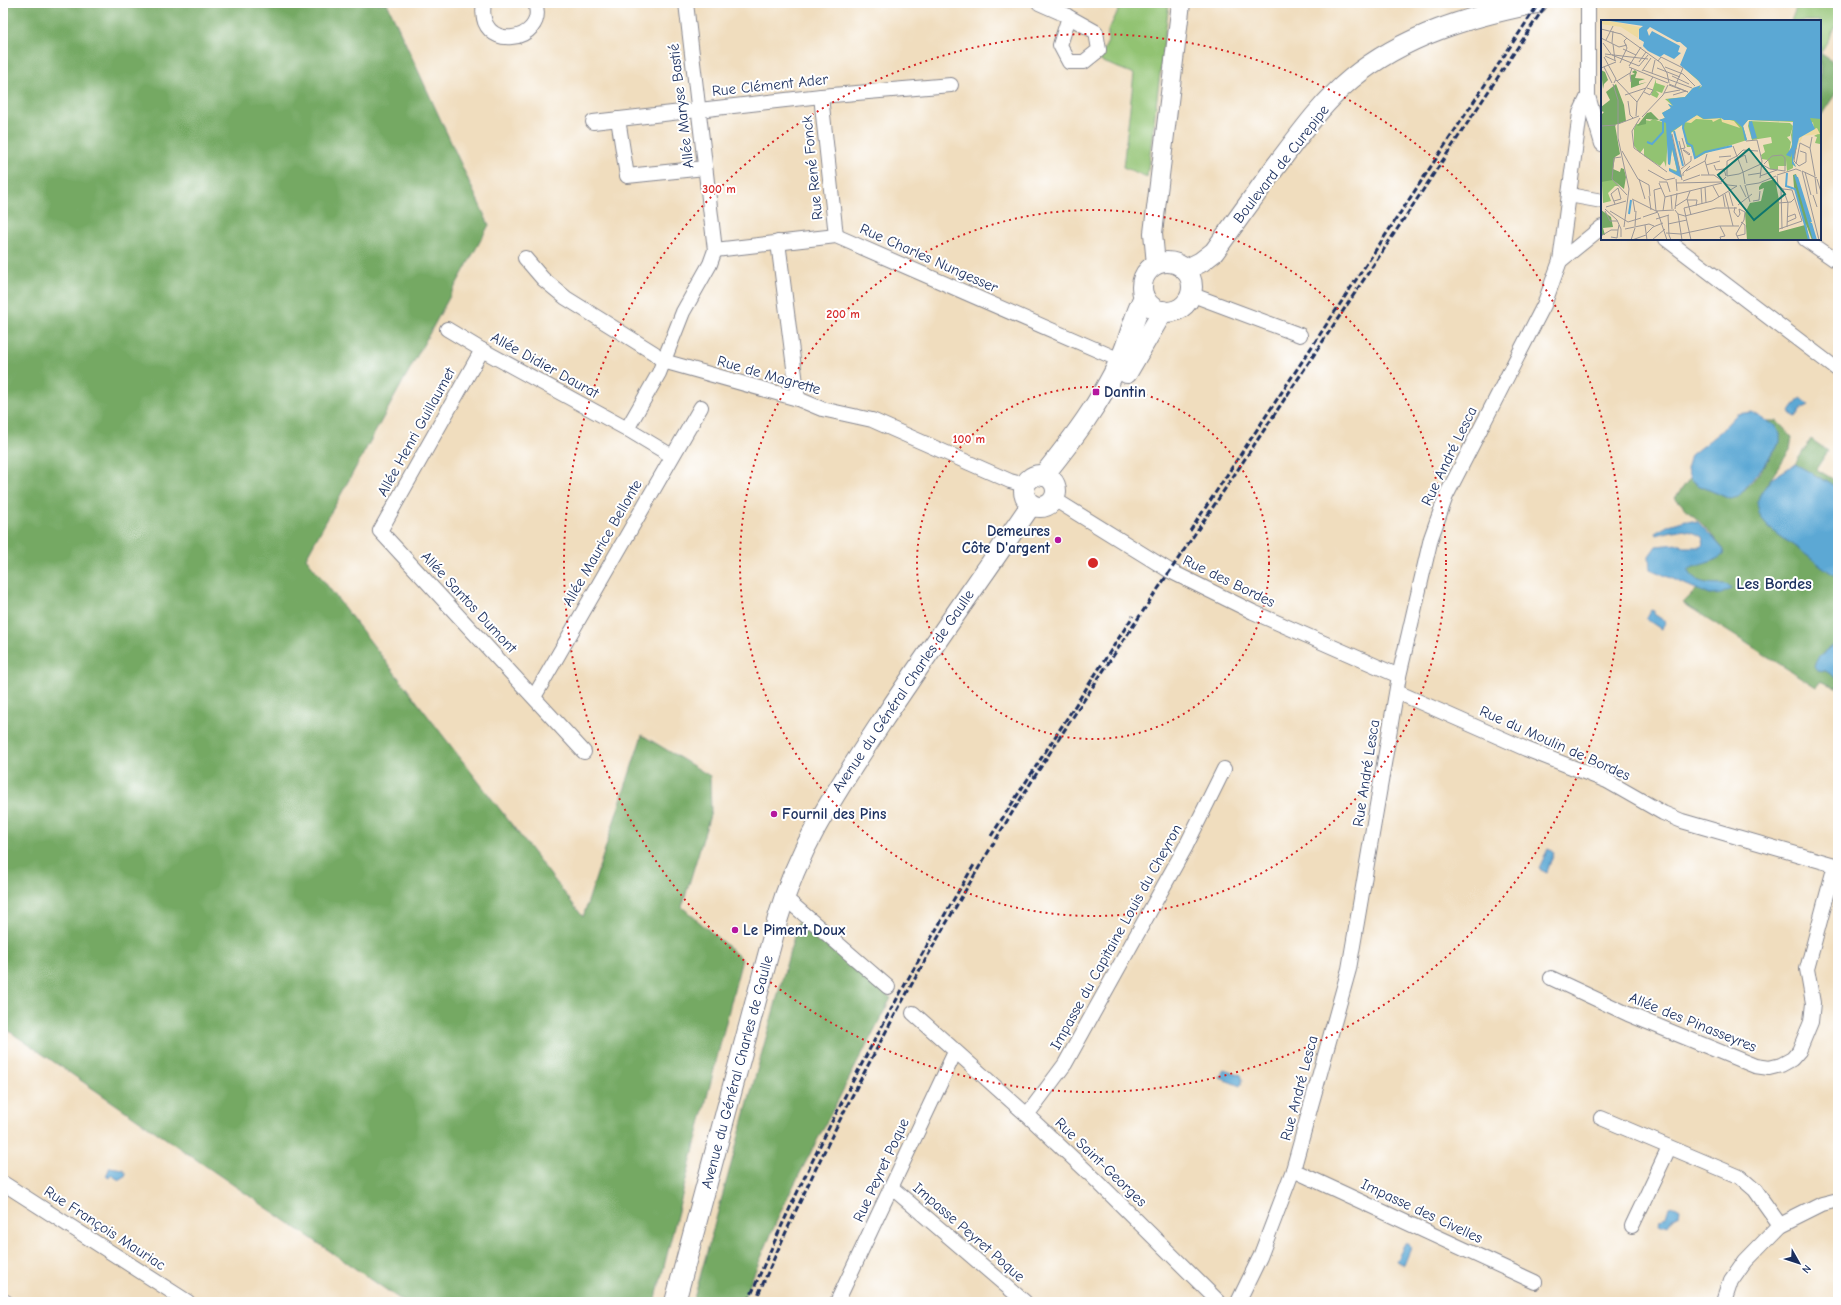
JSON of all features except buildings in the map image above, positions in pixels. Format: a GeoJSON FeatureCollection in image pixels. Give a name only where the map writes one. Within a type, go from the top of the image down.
{"type":"FeatureCollection","features":[{"type":"Feature","properties":{"kind":"main road","name":"Boulevard de Curepipe"},"geometry":{"type":"LineString","coordinates":[[1185,270],[1201,262],[1214,252],[1314,116],[1351,79],[1387,53],[1428,33],[1498,11],[1537,3]]}},
{"type":"Feature","properties":{"kind":"main road"},"geometry":{"type":"LineString","coordinates":[[1172,262],[1185,270],[1191,282],[1190,294],[1183,305],[1177,309],[1163,311],[1149,304],[1144,297],[1142,282],[1145,275],[1156,264],[1172,262]]}},
{"type":"Feature","properties":{"kind":"main road"},"geometry":{"type":"LineString","coordinates":[[1050,485],[1030,478],[1025,485],[1024,496],[1031,505],[1042,507],[1051,502],[1050,485],[1067,446],[1094,406],[1120,360],[1144,297]]}},
{"type":"Feature","properties":{"kind":"main road"},"geometry":{"type":"LineString","coordinates":[[1050,485],[1113,395],[1163,311]]}},
{"type":"Feature","properties":{"kind":"main road","name":"Avenue du Général Charles de Gaulle"},"geometry":{"type":"LineString","coordinates":[[676,1302],[784,897],[802,851],[831,800],[918,667],[1031,505]]}},
{"type":"Feature","properties":{"kind":"street"},"geometry":{"type":"LineString","coordinates":[[484,3],[482,11],[488,28],[495,34],[504,38],[513,38],[522,35],[529,30],[534,22],[536,14],[535,3]]}},
{"type":"Feature","properties":{"kind":"street","name":"Allée Maryse Bastié"},"geometry":{"type":"LineString","coordinates":[[627,429],[663,361],[683,312],[710,264],[715,250],[686,3]]}},
{"type":"Feature","properties":{"kind":"street"},"geometry":{"type":"LineString","coordinates":[[1039,3],[1069,16]]}},
{"type":"Feature","properties":{"kind":"street"},"geometry":{"type":"LineString","coordinates":[[1156,264],[1153,233],[1181,3]]}},
{"type":"Feature","properties":{"kind":"street","name":"Rue André Lesca"},"geometry":{"type":"LineString","coordinates":[[1588,3],[1588,96],[1601,141]]}},
{"type":"Feature","properties":{"kind":"street","name":"Rue Clément Ader"},"geometry":{"type":"LineString","coordinates":[[593,122],[821,96],[951,85]]}},
{"type":"Feature","properties":{"kind":"street","name":"Rue René Fonck"},"geometry":{"type":"LineString","coordinates":[[821,96],[836,236]]}},
{"type":"Feature","properties":{"kind":"street","name":"Rue André Lesca"},"geometry":{"type":"LineString","coordinates":[[1238,1302],[1260,1257],[1294,1170],[1349,969],[1399,676],[1431,538],[1446,496],[1544,305],[1560,261],[1580,113],[1588,96]]}},
{"type":"Feature","properties":{"kind":"street"},"geometry":{"type":"LineString","coordinates":[[618,119],[627,176],[705,168]]}},
{"type":"Feature","properties":{"kind":"street"},"geometry":{"type":"LineString","coordinates":[[1569,195],[1601,200]]}},
{"type":"Feature","properties":{"kind":"street"},"geometry":{"type":"LineString","coordinates":[[1560,261],[1601,228]]}},
{"type":"Feature","properties":{"kind":"street","name":"Rue Charles Nungesser"},"geometry":{"type":"LineString","coordinates":[[715,250],[836,236],[1120,360]]}},
{"type":"Feature","properties":{"kind":"street"},"geometry":{"type":"LineString","coordinates":[[1667,240],[1838,370]]}},
{"type":"Feature","properties":{"kind":"street"},"geometry":{"type":"LineString","coordinates":[[1806,240],[1838,262]]}},
{"type":"Feature","properties":{"kind":"street"},"geometry":{"type":"LineString","coordinates":[[778,242],[798,399]]}},
{"type":"Feature","properties":{"kind":"street","name":"Rue de Magrette"},"geometry":{"type":"LineString","coordinates":[[526,258],[544,279],[566,298],[654,353],[663,361],[798,399],[822,409],[889,426],[1010,481],[1025,485]]}},
{"type":"Feature","properties":{"kind":"street"},"geometry":{"type":"LineString","coordinates":[[1190,294],[1300,335]]}},
{"type":"Feature","properties":{"kind":"street","name":"Allée Didier Daurat"},"geometry":{"type":"LineString","coordinates":[[447,329],[482,350],[627,429],[672,456]]}},
{"type":"Feature","properties":{"kind":"street","name":"Allée Henri Guillaumet"},"geometry":{"type":"LineString","coordinates":[[380,531],[482,350]]}},
{"type":"Feature","properties":{"kind":"street","name":"Allée Maurice Bellonte"},"geometry":{"type":"LineString","coordinates":[[534,696],[701,407]]}},
{"type":"Feature","properties":{"kind":"street","name":"Rue des Bordes"},"geometry":{"type":"LineString","coordinates":[[1050,485],[1170,571],[1253,612],[1399,676]]}},
{"type":"Feature","properties":{"kind":"street","name":"Allée Santos Dumont"},"geometry":{"type":"LineString","coordinates":[[380,531],[534,696],[584,752]]}},
{"type":"Feature","properties":{"kind":"street","name":"Rue du Moulin de Bordes"},"geometry":{"type":"LineString","coordinates":[[1397,692],[1526,749],[1607,781],[1663,813],[1682,821],[1837,866]]}},
{"type":"Feature","properties":{"kind":"street","name":"Impasse du Capitaine Louis du Cheyron"},"geometry":{"type":"LineString","coordinates":[[1027,1115],[1065,1064],[1186,846],[1224,769]]}},
{"type":"Feature","properties":{"kind":"street","name":"Allée des Pinasseyres"},"geometry":{"type":"LineString","coordinates":[[1551,978],[1628,1014],[1755,1066],[1770,1068],[1781,1065],[1792,1060],[1799,1051],[1811,1022],[1813,1003],[1807,969],[1837,866]]}},
{"type":"Feature","properties":{"kind":"street"},"geometry":{"type":"LineString","coordinates":[[784,897],[888,987]]}},
{"type":"Feature","properties":{"kind":"street","name":"Rue Saint-Georges"},"geometry":{"type":"LineString","coordinates":[[913,1013],[1027,1115],[1095,1179],[1220,1302]]}},
{"type":"Feature","properties":{"kind":"street","name":"Rue Peyret Poque"},"geometry":{"type":"LineString","coordinates":[[837,1302],[955,1052]]}},
{"type":"Feature","properties":{"kind":"street"},"geometry":{"type":"LineString","coordinates":[[1601,1118],[1740,1177],[1755,1190],[1780,1225]]}},
{"type":"Feature","properties":{"kind":"street"},"geometry":{"type":"LineString","coordinates":[[1632,1226],[1669,1148]]}},
{"type":"Feature","properties":{"kind":"street","name":"Impasse des Civelles"},"geometry":{"type":"LineString","coordinates":[[1294,1170],[1535,1282]]}},
{"type":"Feature","properties":{"kind":"street","name":"Rue François Mauriac"},"geometry":{"type":"LineString","coordinates":[[3,1183],[188,1302]]}},
{"type":"Feature","properties":{"kind":"street","name":"Impasse Peyret Poque"},"geometry":{"type":"LineString","coordinates":[[891,1187],[1025,1302]]}},
{"type":"Feature","properties":{"kind":"street"},"geometry":{"type":"LineString","coordinates":[[1724,1302],[1731,1281],[1745,1261],[1780,1225],[1822,1204],[1838,1200]]}},
{"type":"Feature","properties":{"kind":"green space"},"geometry":{"type":"Polygon","coordinates":[[[3,3],[387,3],[489,225],[306,558],[583,917],[642,735],[710,776],[711,812],[682,907],[742,959],[655,1302],[404,1302],[3,1027],[3,3]]]}},
{"type":"Feature","properties":{"kind":"green space"},"geometry":{"type":"Polygon","coordinates":[[[1122,3],[1169,3],[1147,177],[1123,167],[1134,74],[1098,60],[1108,42],[1108,31],[1122,3]]]}},
{"type":"Feature","properties":{"kind":"green space"},"geometry":{"type":"Polygon","coordinates":[[[1798,3],[1838,3],[1838,23],[1821,52],[1821,20],[1791,20],[1798,3]]]}},
{"type":"Feature","properties":{"kind":"green space"},"geometry":{"type":"Polygon","coordinates":[[[1821,54],[1838,65],[1838,90],[1821,116],[1821,54]]]}},
{"type":"Feature","properties":{"kind":"green space"},"geometry":{"type":"Polygon","coordinates":[[[1767,421],[1777,421],[1792,437],[1790,450],[1761,493],[1759,513],[1768,527],[1838,578],[1838,641],[1819,656],[1817,670],[1826,671],[1838,679],[1838,689],[1821,681],[1816,687],[1683,603],[1697,589],[1710,595],[1726,584],[1699,581],[1690,574],[1687,569],[1702,563],[1714,561],[1724,550],[1705,527],[1675,498],[1690,478],[1698,485],[1730,499],[1737,496],[1758,475],[1780,442],[1774,425],[1767,421]]]}},
{"type":"Feature","properties":{"kind":"green space"},"geometry":{"type":"Polygon","coordinates":[[[1811,439],[1828,451],[1816,469],[1838,482],[1838,488],[1795,464],[1811,439]]]}},
{"type":"Feature","properties":{"kind":"green space"},"geometry":{"type":"Polygon","coordinates":[[[798,922],[891,998],[784,1204],[742,1302],[693,1302],[798,922]]]}},
{"type":"Feature","properties":{"kind":"water"},"geometry":{"type":"Polygon","coordinates":[[[1800,398],[1809,405],[1803,408],[1796,417],[1789,413],[1800,398]]]}},
{"type":"Feature","properties":{"kind":"water"},"geometry":{"type":"Polygon","coordinates":[[[1752,412],[1774,425],[1780,434],[1780,442],[1764,465],[1738,497],[1730,499],[1698,485],[1690,478],[1687,469],[1691,455],[1720,432],[1737,414],[1752,412]]]}},
{"type":"Feature","properties":{"kind":"water"},"geometry":{"type":"Polygon","coordinates":[[[1795,464],[1838,488],[1838,578],[1768,527],[1759,513],[1757,502],[1761,493],[1771,479],[1795,464]]]}},
{"type":"Feature","properties":{"kind":"water"},"geometry":{"type":"Polygon","coordinates":[[[1686,520],[1698,522],[1724,550],[1723,555],[1719,558],[1688,569],[1691,574],[1699,581],[1726,584],[1731,589],[1721,594],[1710,595],[1650,569],[1649,556],[1656,546],[1678,544],[1683,547],[1700,547],[1704,543],[1702,537],[1691,532],[1680,530],[1656,535],[1655,533],[1669,525],[1686,520]]]}},
{"type":"Feature","properties":{"kind":"water"},"geometry":{"type":"Polygon","coordinates":[[[1651,610],[1654,611],[1654,614],[1666,622],[1661,629],[1646,619],[1651,610]]]}},
{"type":"Feature","properties":{"kind":"water"},"geometry":{"type":"Polygon","coordinates":[[[1838,641],[1838,679],[1826,671],[1817,670],[1814,666],[1819,656],[1838,641]]]}},
{"type":"Feature","properties":{"kind":"water"},"geometry":{"type":"Polygon","coordinates":[[[1548,849],[1554,852],[1547,872],[1539,868],[1548,849]]]}},
{"type":"Feature","properties":{"kind":"water"},"geometry":{"type":"Polygon","coordinates":[[[1224,1069],[1241,1075],[1243,1080],[1240,1086],[1220,1078],[1224,1069]]]}},
{"type":"Feature","properties":{"kind":"water"},"geometry":{"type":"Polygon","coordinates":[[[110,1167],[123,1169],[126,1174],[119,1180],[111,1175],[109,1178],[106,1176],[110,1167]]]}},
{"type":"Feature","properties":{"kind":"water"},"geometry":{"type":"Polygon","coordinates":[[[1675,1206],[1680,1209],[1679,1215],[1673,1218],[1668,1226],[1660,1223],[1661,1219],[1667,1217],[1670,1207],[1675,1206]]]}},
{"type":"Feature","properties":{"kind":"water"},"geometry":{"type":"Polygon","coordinates":[[[1405,1244],[1411,1248],[1404,1265],[1396,1261],[1405,1244]]]}},
{"type":"Feature","properties":{"kind":"railway"},"geometry":{"type":"LineString","coordinates":[[1190,531],[1539,3]]}},
{"type":"Feature","properties":{"kind":"railway"},"geometry":{"type":"LineString","coordinates":[[755,1302],[811,1178],[872,1057],[938,938],[1007,821],[1110,660],[1547,3]]}},
{"type":"Feature","properties":{"kind":"railway"},"geometry":{"type":"LineString","coordinates":[[991,836],[1133,616]]}},
{"type":"Feature","properties":{"kind":"railway"},"geometry":{"type":"LineString","coordinates":[[748,1302],[798,1190],[825,1135],[882,1025],[974,865]]}},
{"type":"Feature","properties":{"kind":"place","name":"Dantin"},"geometry":{"type":"Point","coordinates":[1096,392]}},
{"type":"Feature","properties":{"kind":"place","name":"Demeures Côte D'argent"},"geometry":{"type":"Point","coordinates":[1058,540]}},
{"type":"Feature","properties":{"kind":"place","name":"Fournil des Pins"},"geometry":{"type":"Point","coordinates":[774,814]}},
{"type":"Feature","properties":{"kind":"place","name":"Le Piment Doux"},"geometry":{"type":"Point","coordinates":[735,930]}},
{"type":"Feature","properties":{"kind":"district","name":"Les Bordes"},"geometry":{"type":"Point","coordinates":[1774,584]}}]}
